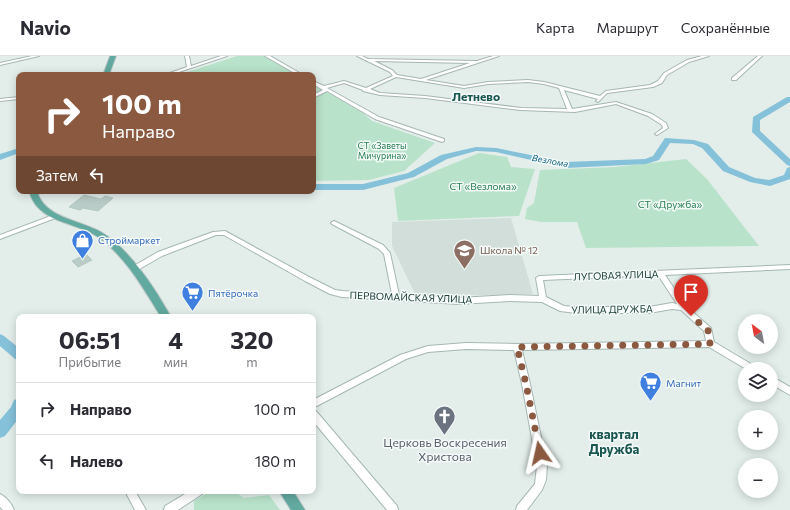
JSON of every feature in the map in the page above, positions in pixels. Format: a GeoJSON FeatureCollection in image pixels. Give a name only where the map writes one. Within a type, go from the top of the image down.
{"type":"FeatureCollection","features":[{"type":"Feature","properties":{"kind":"main road"},"geometry":{"type":"LineString","coordinates":[[107,72],[113,56]]}},
{"type":"Feature","properties":{"kind":"main road"},"geometry":{"type":"LineString","coordinates":[[34,194],[37,204],[46,211],[87,228],[110,242],[123,254],[164,314]]}},
{"type":"Feature","properties":{"kind":"main road"},"geometry":{"type":"LineString","coordinates":[[288,494],[299,510]]}},
{"type":"Feature","properties":{"kind":"street"},"geometry":{"type":"LineString","coordinates":[[0,64],[38,56]]}},
{"type":"Feature","properties":{"kind":"street"},"geometry":{"type":"LineString","coordinates":[[187,56],[189,67]]}},
{"type":"Feature","properties":{"kind":"street"},"geometry":{"type":"LineString","coordinates":[[175,72],[225,56]]}},
{"type":"Feature","properties":{"kind":"street"},"geometry":{"type":"LineString","coordinates":[[267,56],[296,72]]}},
{"type":"Feature","properties":{"kind":"street"},"geometry":{"type":"LineString","coordinates":[[359,56],[390,71],[396,76]]}},
{"type":"Feature","properties":{"kind":"street"},"geometry":{"type":"LineString","coordinates":[[423,79],[497,56]]}},
{"type":"Feature","properties":{"kind":"street"},"geometry":{"type":"LineString","coordinates":[[591,108],[606,92],[652,86],[660,82],[666,74],[688,61],[707,56]]}},
{"type":"Feature","properties":{"kind":"street"},"geometry":{"type":"LineString","coordinates":[[734,78],[760,56]]}},
{"type":"Feature","properties":{"kind":"street"},"geometry":{"type":"LineString","coordinates":[[369,60],[476,62]]}},
{"type":"Feature","properties":{"kind":"street"},"geometry":{"type":"LineString","coordinates":[[365,90],[396,76],[423,79],[464,87],[528,81],[561,87],[600,99],[607,105]]}},
{"type":"Feature","properties":{"kind":"street"},"geometry":{"type":"LineString","coordinates":[[316,95],[324,89],[344,82],[380,94],[425,96],[508,108],[570,111],[616,103],[650,115],[664,124],[666,128],[657,134]]}},
{"type":"Feature","properties":{"kind":"street"},"geometry":{"type":"LineString","coordinates":[[316,84],[377,118],[442,140]]}},
{"type":"Feature","properties":{"kind":"street"},"geometry":{"type":"LineString","coordinates":[[561,87],[570,111]]}},
{"type":"Feature","properties":{"kind":"street"},"geometry":{"type":"LineString","coordinates":[[0,100],[16,98]]}},
{"type":"Feature","properties":{"kind":"street"},"geometry":{"type":"LineString","coordinates":[[0,237],[56,216]]}},
{"type":"Feature","properties":{"kind":"street"},"geometry":{"type":"LineString","coordinates":[[334,222],[345,230],[381,247],[387,253],[396,298]]}},
{"type":"Feature","properties":{"kind":"street","name":"ПЕРВОМАЙСКАЯ УЛИЦА"},"geometry":{"type":"LineString","coordinates":[[134,269],[160,254],[215,233],[225,233],[333,292],[364,297],[459,301],[510,298],[543,299]]}},
{"type":"Feature","properties":{"kind":"street","name":"ЛУГОВАЯ УЛИЦА"},"geometry":{"type":"LineString","coordinates":[[543,299],[539,278],[790,266]]}},
{"type":"Feature","properties":{"kind":"street"},"geometry":{"type":"LineString","coordinates":[[660,273],[683,308],[708,330],[710,344]]}},
{"type":"Feature","properties":{"kind":"street","name":"УЛИЦА ДРУЖБА"},"geometry":{"type":"LineString","coordinates":[[543,299],[563,309],[649,310],[672,306],[683,308]]}},
{"type":"Feature","properties":{"kind":"street"},"geometry":{"type":"LineString","coordinates":[[316,402],[359,379],[420,351],[428,349],[466,346],[517,347],[710,344],[741,362]]}},
{"type":"Feature","properties":{"kind":"street"},"geometry":{"type":"LineString","coordinates":[[517,347],[526,384],[542,466],[539,487],[521,510]]}},
{"type":"Feature","properties":{"kind":"street"},"geometry":{"type":"LineString","coordinates":[[778,384],[790,391]]}},
{"type":"Feature","properties":{"kind":"street"},"geometry":{"type":"LineString","coordinates":[[316,418],[393,510]]}},
{"type":"Feature","properties":{"kind":"street"},"geometry":{"type":"LineString","coordinates":[[132,494],[141,510]]}},
{"type":"Feature","properties":{"kind":"street"},"geometry":{"type":"LineString","coordinates":[[169,510],[194,494]]}},
{"type":"Feature","properties":{"kind":"street"},"geometry":{"type":"LineString","coordinates":[[0,499],[8,510]]}},
{"type":"Feature","properties":{"kind":"shaded area","name":"Школа № 12"},"geometry":{"type":"Polygon","coordinates":[[[511,218],[533,294],[416,296],[392,246],[392,222],[511,218]]]}},
{"type":"Feature","properties":{"kind":"green space"},"geometry":{"type":"Polygon","coordinates":[[[237,56],[264,56],[292,72],[187,72],[237,56]]]}},
{"type":"Feature","properties":{"kind":"green space","name":"СТ «Заветы Мичурина»"},"geometry":{"type":"Polygon","coordinates":[[[316,86],[363,113],[372,121],[435,143],[404,171],[369,180],[316,181],[316,86]]]}},
{"type":"Feature","properties":{"kind":"green space","name":"СТ «Везлома»"},"geometry":{"type":"Polygon","coordinates":[[[479,153],[507,157],[511,167],[535,169],[519,216],[398,221],[394,188],[479,153]]]}},
{"type":"Feature","properties":{"kind":"green space","name":"СТ «Дружба»"},"geometry":{"type":"Polygon","coordinates":[[[686,159],[707,179],[759,246],[586,248],[577,222],[541,222],[525,219],[527,208],[534,203],[540,170],[615,167],[686,159]]]}},
{"type":"Feature","properties":{"kind":"green space"},"geometry":{"type":"Polygon","coordinates":[[[205,494],[238,494],[244,498],[269,495],[280,510],[194,510],[194,501],[205,494]]]}},
{"type":"Feature","properties":{"kind":"building"},"geometry":{"type":"Polygon","coordinates":[[[84,195],[101,199],[105,196],[113,198],[98,211],[83,208],[80,210],[69,207],[84,195]]]}},
{"type":"Feature","properties":{"kind":"building","name":"Строймаркет"},"geometry":{"type":"Polygon","coordinates":[[[86,254],[92,260],[78,267],[72,261],[86,254]]]}},
{"type":"Feature","properties":{"kind":"waterway","name":"Везлома"},"geometry":{"type":"LineString","coordinates":[[790,99],[756,119],[756,132],[790,163]]}},
{"type":"Feature","properties":{"kind":"waterway","name":"Везлома"},"geometry":{"type":"LineString","coordinates":[[316,187],[363,187],[411,175],[444,157],[476,149],[496,150],[566,165],[646,161],[656,158],[668,140],[694,142],[705,146],[726,169],[753,180],[770,183],[788,177],[790,170]]}},
{"type":"Feature","properties":{"kind":"waterway","name":"Везлома"},"geometry":{"type":"LineString","coordinates":[[0,157],[16,151]]}},
{"type":"Feature","properties":{"kind":"waterway","name":"Везлома"},"geometry":{"type":"LineString","coordinates":[[0,339],[16,352]]}},
{"type":"Feature","properties":{"kind":"waterway","name":"Везлома"},"geometry":{"type":"LineString","coordinates":[[0,431],[16,411]]}},
{"type":"Feature","properties":{"kind":"place","name":"Строймаркет"},"geometry":{"type":"Point","coordinates":[82,260]}},
{"type":"Feature","properties":{"kind":"place","name":"Школа № 12"},"geometry":{"type":"Point","coordinates":[465,270]}},
{"type":"Feature","properties":{"kind":"place","name":"Пятёрочка"},"geometry":{"type":"Point","coordinates":[193,312]}},
{"type":"Feature","properties":{"kind":"place","name":"Магнит"},"geometry":{"type":"Point","coordinates":[651,402]}},
{"type":"Feature","properties":{"kind":"place","name":"Церковь Воскресения Христова"},"geometry":{"type":"Point","coordinates":[445,436]}},
{"type":"Feature","properties":{"kind":"district","name":"Летнево"},"geometry":{"type":"Point","coordinates":[476,97]}},
{"type":"Feature","properties":{"kind":"district","name":"квартал Дружба"},"geometry":{"type":"Point","coordinates":[614,442]}},
{"type":"Feature","properties":{"kind":"route"},"geometry":{"type":"LineString","coordinates":[[540,453],[517,347],[710,344],[708,330],[691,316]]}}]}
